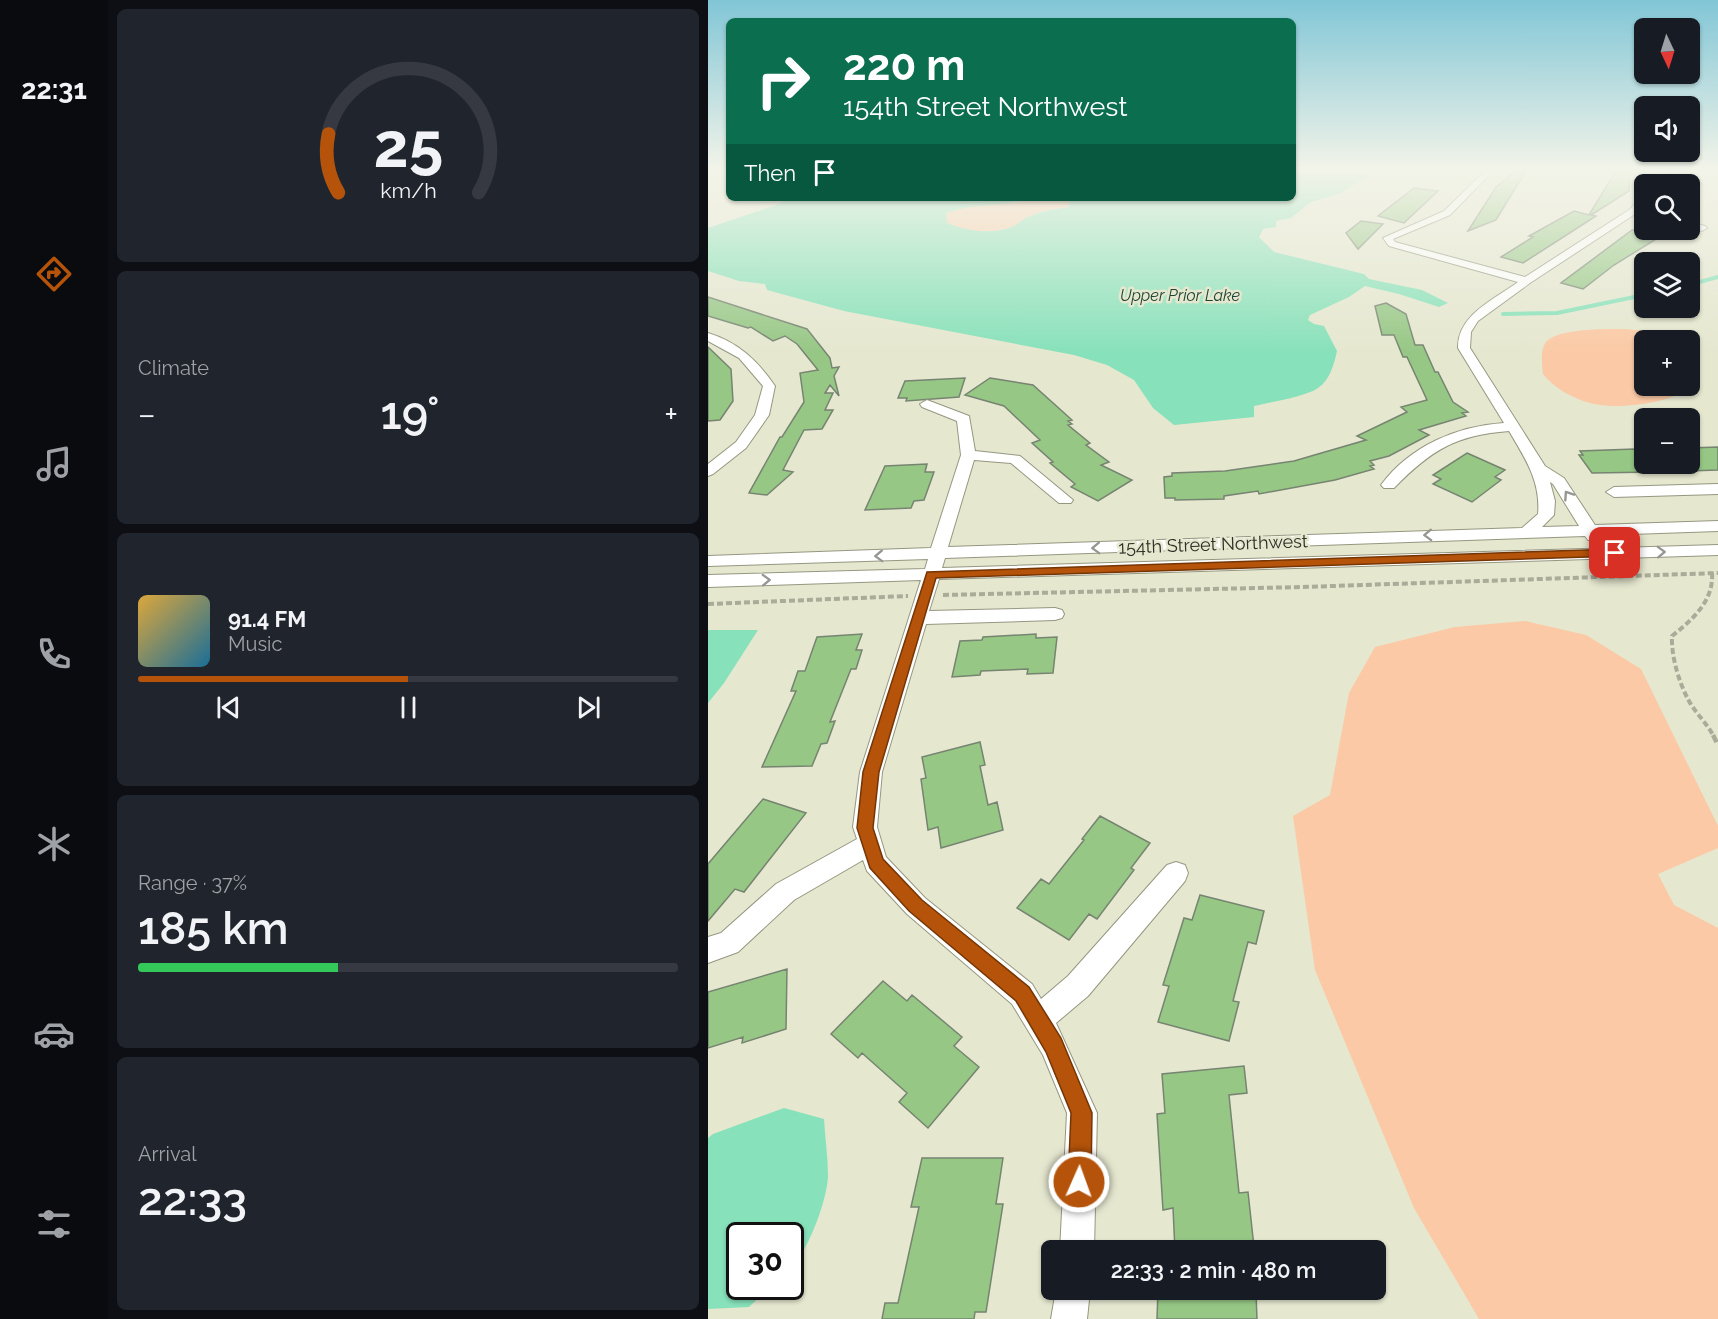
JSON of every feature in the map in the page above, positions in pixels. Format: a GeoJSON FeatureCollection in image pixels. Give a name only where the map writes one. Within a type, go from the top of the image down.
{"type":"FeatureCollection","features":[{"type":"Feature","properties":{"kind":"street"},"geometry":{"type":"LineString","coordinates":[[1406,231],[1388,238],[1392,244],[1526,281]]}},
{"type":"Feature","properties":{"kind":"street"},"geometry":{"type":"LineString","coordinates":[[1528,531],[1546,515],[1548,501],[1539,469],[1464,348],[1467,326],[1526,281],[1609,231]]}},
{"type":"Feature","properties":{"kind":"street"},"geometry":{"type":"LineString","coordinates":[[708,337],[728,345],[750,359],[769,386],[762,415],[741,445],[709,471]]}},
{"type":"Feature","properties":{"kind":"street"},"geometry":{"type":"LineString","coordinates":[[927,404],[964,419],[968,455],[871,772],[865,828],[876,863],[916,906],[1022,994],[1053,1045],[1082,1113],[1077,1240]]}},
{"type":"Feature","properties":{"kind":"street"},"geometry":{"type":"LineString","coordinates":[[1389,485],[1400,473],[1437,446],[1468,431],[1512,427]]}},
{"type":"Feature","properties":{"kind":"street"},"geometry":{"type":"LineString","coordinates":[[968,455],[1015,459],[1065,501]]}},
{"type":"Feature","properties":{"kind":"street"},"geometry":{"type":"LineString","coordinates":[[1348,560],[1452,546],[1581,542],[1595,536],[1559,481],[1539,469]]}},
{"type":"Feature","properties":{"kind":"street"},"geometry":{"type":"LineString","coordinates":[[1614,492],[1718,489]]}},
{"type":"Feature","properties":{"kind":"street","name":"154th Street Northwest"},"geometry":{"type":"LineString","coordinates":[[708,561],[927,586],[1528,531],[1718,526]]}},
{"type":"Feature","properties":{"kind":"street","name":"154th Street Northwest"},"geometry":{"type":"LineString","coordinates":[[708,581],[927,586],[1348,560],[1718,550]]}},
{"type":"Feature","properties":{"kind":"street"},"geometry":{"type":"LineString","coordinates":[[927,586],[1055,614]]}},
{"type":"Feature","properties":{"kind":"street"},"geometry":{"type":"LineString","coordinates":[[708,950],[729,943],[785,892],[870,844]]}},
{"type":"Feature","properties":{"kind":"street"},"geometry":{"type":"LineString","coordinates":[[1038,1020],[1078,986],[1176,873]]}},
{"type":"Feature","properties":{"kind":"street"},"geometry":{"type":"LineString","coordinates":[[1070,1319],[1072,1300]]}},
{"type":"Feature","properties":{"kind":"path"},"geometry":{"type":"LineString","coordinates":[[1712,573],[1716,579],[1715,592],[1707,606],[1672,636],[1671,651],[1689,701],[1708,725],[1718,745]]}},
{"type":"Feature","properties":{"kind":"path"},"geometry":{"type":"LineString","coordinates":[[708,604],[927,586],[1303,587],[1718,573]]}},
{"type":"Feature","properties":{"kind":"shaded area"},"geometry":{"type":"Polygon","coordinates":[[[1583,330],[1635,330],[1634,396],[1676,396],[1625,406],[1600,405],[1570,395],[1552,384],[1543,374],[1543,349],[1552,337],[1583,330]]]}},
{"type":"Feature","properties":{"kind":"shaded area"},"geometry":{"type":"Polygon","coordinates":[[[1525,621],[1586,635],[1641,669],[1718,826],[1718,848],[1658,874],[1674,905],[1718,928],[1718,1319],[1479,1319],[1414,1208],[1315,970],[1293,816],[1330,795],[1349,693],[1375,647],[1455,627],[1525,621]]]}},
{"type":"Feature","properties":{"kind":"water","name":"Upper Prior Lake"},"geometry":{"type":"Polygon","coordinates":[[[708,231],[1262,231],[1259,237],[1274,252],[1364,274],[1369,279],[1422,290],[1448,303],[1439,307],[1365,286],[1349,297],[1310,315],[1308,320],[1324,326],[1337,351],[1328,376],[1318,388],[1296,397],[1254,406],[1254,417],[1174,425],[1153,408],[1134,380],[1107,365],[1074,355],[844,311],[767,290],[765,284],[739,281],[708,271],[708,231]]]}},
{"type":"Feature","properties":{"kind":"water"},"geometry":{"type":"Polygon","coordinates":[[[708,630],[758,630],[724,683],[708,703],[708,630]]]}},
{"type":"Feature","properties":{"kind":"water"},"geometry":{"type":"Polygon","coordinates":[[[784,1108],[824,1119],[828,1162],[827,1186],[816,1225],[804,1250],[804,1222],[726,1222],[726,1300],[756,1300],[749,1307],[708,1309],[708,1138],[713,1134],[784,1108]]]}},
{"type":"Feature","properties":{"kind":"building"},"geometry":{"type":"Polygon","coordinates":[[[1349,231],[1376,231],[1358,249],[1346,233],[1349,231]]]}},
{"type":"Feature","properties":{"kind":"building"},"geometry":{"type":"Polygon","coordinates":[[[1539,231],[1573,231],[1523,263],[1501,257],[1533,237],[1529,236],[1539,231]]]}},
{"type":"Feature","properties":{"kind":"building"},"geometry":{"type":"Polygon","coordinates":[[[1631,231],[1634,231],[1634,240],[1655,240],[1614,265],[1583,289],[1561,283],[1631,231]]]}},
{"type":"Feature","properties":{"kind":"building"},"geometry":{"type":"Polygon","coordinates":[[[708,297],[807,329],[830,358],[832,368],[839,367],[834,376],[839,396],[830,385],[825,393],[833,393],[825,410],[833,410],[822,429],[804,430],[783,470],[793,472],[767,495],[749,493],[780,437],[804,402],[800,373],[818,370],[797,344],[785,336],[773,341],[751,327],[708,316],[708,297]]]}},
{"type":"Feature","properties":{"kind":"building"},"geometry":{"type":"Polygon","coordinates":[[[1386,303],[1406,314],[1415,345],[1423,345],[1435,372],[1438,372],[1453,402],[1468,412],[1462,413],[1466,416],[1419,430],[1429,435],[1389,456],[1370,461],[1374,465],[1370,466],[1374,469],[1335,480],[1259,494],[1258,491],[1224,496],[1224,499],[1175,500],[1175,498],[1165,498],[1164,477],[1172,476],[1172,473],[1225,471],[1294,461],[1366,440],[1357,436],[1407,412],[1401,407],[1427,400],[1407,357],[1403,357],[1394,335],[1382,335],[1375,306],[1386,303]]]}},
{"type":"Feature","properties":{"kind":"building"},"geometry":{"type":"Polygon","coordinates":[[[708,347],[731,369],[733,401],[720,420],[708,421],[708,347]]]}},
{"type":"Feature","properties":{"kind":"building"},"geometry":{"type":"Polygon","coordinates":[[[965,378],[959,397],[906,401],[907,398],[898,398],[905,381],[965,378]]]}},
{"type":"Feature","properties":{"kind":"building"},"geometry":{"type":"Polygon","coordinates":[[[990,378],[1033,385],[1072,420],[1068,421],[1072,424],[1068,425],[1090,443],[1086,445],[1109,462],[1101,465],[1132,480],[1098,501],[1071,487],[1075,484],[1050,463],[1053,462],[1032,443],[1040,440],[1004,406],[965,395],[990,378]]]}},
{"type":"Feature","properties":{"kind":"building"},"geometry":{"type":"Polygon","coordinates":[[[1718,447],[1718,470],[1700,471],[1700,448],[1718,447]]]}},
{"type":"Feature","properties":{"kind":"building"},"geometry":{"type":"Polygon","coordinates":[[[1634,449],[1634,472],[1592,473],[1579,455],[1583,455],[1580,451],[1634,449]]]}},
{"type":"Feature","properties":{"kind":"building"},"geometry":{"type":"Polygon","coordinates":[[[1467,453],[1505,470],[1495,477],[1501,480],[1472,502],[1433,484],[1441,479],[1433,475],[1467,453]]]}},
{"type":"Feature","properties":{"kind":"building"},"geometry":{"type":"Polygon","coordinates":[[[927,464],[925,472],[934,472],[924,500],[914,501],[911,508],[865,510],[885,466],[927,464]]]}},
{"type":"Feature","properties":{"kind":"building"},"geometry":{"type":"Polygon","coordinates":[[[862,634],[856,650],[862,650],[856,669],[851,669],[830,722],[835,721],[827,743],[821,744],[812,766],[762,767],[796,691],[791,691],[798,671],[805,671],[817,637],[862,634]]]}},
{"type":"Feature","properties":{"kind":"building"},"geometry":{"type":"Polygon","coordinates":[[[1036,634],[1036,638],[1057,637],[1053,673],[1027,674],[1028,669],[981,671],[980,675],[952,677],[960,641],[982,640],[983,637],[1036,634]]]}},
{"type":"Feature","properties":{"kind":"building"},"geometry":{"type":"Polygon","coordinates":[[[980,742],[985,765],[980,766],[988,805],[997,802],[1003,830],[941,848],[938,827],[928,830],[921,779],[926,778],[922,757],[980,742]]]}},
{"type":"Feature","properties":{"kind":"building"},"geometry":{"type":"Polygon","coordinates":[[[763,799],[806,813],[744,892],[735,889],[708,921],[708,864],[763,799]]]}},
{"type":"Feature","properties":{"kind":"building"},"geometry":{"type":"Polygon","coordinates":[[[1100,816],[1150,843],[1131,868],[1134,870],[1097,919],[1089,914],[1069,940],[1017,908],[1041,879],[1049,884],[1100,816]]]}},
{"type":"Feature","properties":{"kind":"building"},"geometry":{"type":"Polygon","coordinates":[[[1200,895],[1264,911],[1256,944],[1248,942],[1233,1001],[1239,1002],[1229,1041],[1158,1022],[1169,986],[1163,985],[1184,918],[1192,920],[1200,895]]]}},
{"type":"Feature","properties":{"kind":"building"},"geometry":{"type":"Polygon","coordinates":[[[787,969],[786,1029],[742,1043],[743,1037],[708,1048],[708,992],[787,969]]]}},
{"type":"Feature","properties":{"kind":"building"},"geometry":{"type":"Polygon","coordinates":[[[883,981],[907,1001],[912,995],[962,1037],[954,1046],[979,1067],[928,1128],[899,1102],[907,1093],[862,1053],[858,1058],[831,1034],[883,981]]]}},
{"type":"Feature","properties":{"kind":"building"},"geometry":{"type":"Polygon","coordinates":[[[1244,1066],[1247,1093],[1229,1095],[1239,1193],[1248,1192],[1253,1240],[1174,1240],[1173,1208],[1163,1210],[1157,1114],[1165,1113],[1162,1074],[1244,1066]]]}},
{"type":"Feature","properties":{"kind":"building"},"geometry":{"type":"Polygon","coordinates":[[[922,1158],[1003,1158],[996,1204],[1003,1204],[986,1312],[975,1312],[974,1319],[882,1319],[885,1303],[898,1303],[919,1207],[911,1207],[922,1158]]]}},
{"type":"Feature","properties":{"kind":"building"},"geometry":{"type":"Polygon","coordinates":[[[1158,1300],[1256,1300],[1257,1319],[1157,1319],[1158,1300]]]}},
{"type":"Feature","properties":{"kind":"waterway"},"geometry":{"type":"LineString","coordinates":[[1700,282],[1718,277]]}},
{"type":"Feature","properties":{"kind":"waterway"},"geometry":{"type":"LineString","coordinates":[[1503,314],[1557,313],[1634,297]]}},
{"type":"Feature","properties":{"kind":"route"},"geometry":{"type":"LineString","coordinates":[[1079,1182],[1082,1113],[1053,1045],[1022,994],[916,906],[876,863],[865,828],[871,772],[931,574],[1615,553]]}}]}
